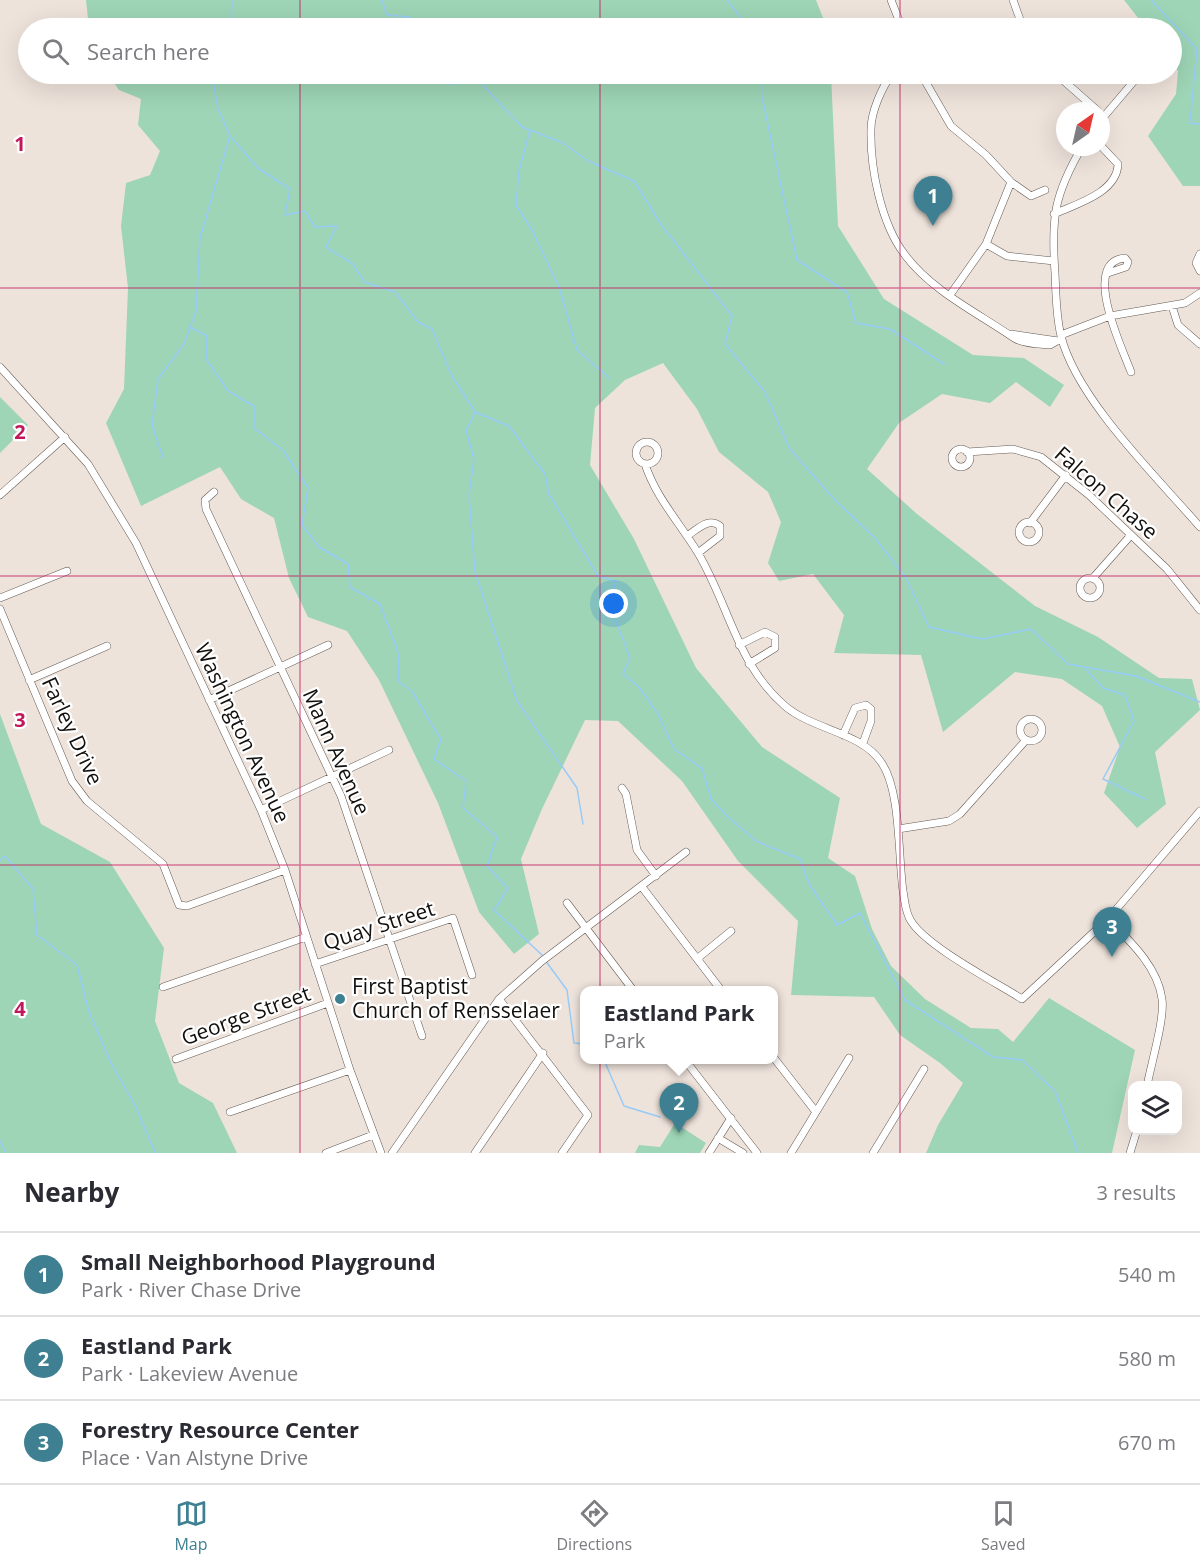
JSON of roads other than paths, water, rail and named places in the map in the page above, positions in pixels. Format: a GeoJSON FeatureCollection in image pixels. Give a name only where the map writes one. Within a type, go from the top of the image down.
{"type":"FeatureCollection","features":[{"type":"Feature","properties":{"kind":"street"},"geometry":{"type":"LineString","coordinates":[[891,0],[898,18]]}},
{"type":"Feature","properties":{"kind":"street"},"geometry":{"type":"LineString","coordinates":[[1013,0],[1019,18]]}},
{"type":"Feature","properties":{"kind":"street"},"geometry":{"type":"LineString","coordinates":[[887,84],[879,99],[870,127],[878,192],[890,229],[905,255],[934,284],[950,295],[1011,334],[1060,339],[1110,316],[1172,306],[1194,299],[1200,293]]}},
{"type":"Feature","properties":{"kind":"street"},"geometry":{"type":"LineString","coordinates":[[927,84],[951,126],[986,155],[1011,182],[1031,196],[1045,190]]}},
{"type":"Feature","properties":{"kind":"street"},"geometry":{"type":"LineString","coordinates":[[1067,84],[1087,102]]}},
{"type":"Feature","properties":{"kind":"street"},"geometry":{"type":"LineString","coordinates":[[1110,106],[1130,84]]}},
{"type":"Feature","properties":{"kind":"street"},"geometry":{"type":"LineString","coordinates":[[1077,156],[1068,171],[1054,214],[1054,261],[1060,339],[1078,375],[1100,409],[1200,527]]}},
{"type":"Feature","properties":{"kind":"street"},"geometry":{"type":"LineString","coordinates":[[1054,214],[1093,196],[1108,185],[1118,172],[1118,164],[1110,156]]}},
{"type":"Feature","properties":{"kind":"street"},"geometry":{"type":"LineString","coordinates":[[950,295],[986,244],[1011,182]]}},
{"type":"Feature","properties":{"kind":"street"},"geometry":{"type":"LineString","coordinates":[[986,244],[1007,256],[1054,261]]}},
{"type":"Feature","properties":{"kind":"street"},"geometry":{"type":"LineString","coordinates":[[1200,254],[1196,263],[1200,271]]}},
{"type":"Feature","properties":{"kind":"street"},"geometry":{"type":"LineString","coordinates":[[1108,273],[1103,279],[1104,293],[1131,372]]}},
{"type":"Feature","properties":{"kind":"street"},"geometry":{"type":"LineString","coordinates":[[1194,299],[1200,306]]}},
{"type":"Feature","properties":{"kind":"street"},"geometry":{"type":"LineString","coordinates":[[1172,306],[1178,324],[1200,344]]}},
{"type":"Feature","properties":{"kind":"street","name":"Washington Avenue"},"geometry":{"type":"LineString","coordinates":[[0,367],[65,437],[102,483],[123,518],[261,810],[285,870],[350,1070],[381,1153]]}},
{"type":"Feature","properties":{"kind":"street"},"geometry":{"type":"LineString","coordinates":[[0,495],[65,437]]}},
{"type":"Feature","properties":{"kind":"street","name":"Falcon Chase"},"geometry":{"type":"LineString","coordinates":[[967,452],[1012,449],[1030,452],[1066,476],[1167,569],[1200,610]]}},
{"type":"Feature","properties":{"kind":"street"},"geometry":{"type":"LineString","coordinates":[[645,464],[657,494],[698,553],[719,591],[738,645],[761,683],[804,720],[863,743],[879,758],[889,777],[898,829],[900,869],[906,912],[911,922],[932,942],[1022,999],[1108,920],[1200,811]]}},
{"type":"Feature","properties":{"kind":"street"},"geometry":{"type":"LineString","coordinates":[[1030,523],[1066,476]]}},
{"type":"Feature","properties":{"kind":"street","name":"Mann Avenue"},"geometry":{"type":"LineString","coordinates":[[214,492],[206,500],[206,509],[332,776],[422,1036]]}},
{"type":"Feature","properties":{"kind":"street"},"geometry":{"type":"LineString","coordinates":[[687,536],[707,523],[714,522],[720,526],[720,536],[698,553]]}},
{"type":"Feature","properties":{"kind":"street"},"geometry":{"type":"LineString","coordinates":[[1093,578],[1131,535]]}},
{"type":"Feature","properties":{"kind":"street"},"geometry":{"type":"LineString","coordinates":[[0,598],[67,571]]}},
{"type":"Feature","properties":{"kind":"street","name":"Farley Drive"},"geometry":{"type":"LineString","coordinates":[[0,609],[76,786],[87,801],[163,864],[179,905],[187,906],[285,870]]}},
{"type":"Feature","properties":{"kind":"street"},"geometry":{"type":"LineString","coordinates":[[738,645],[765,632],[775,637],[775,648],[749,664]]}},
{"type":"Feature","properties":{"kind":"street"},"geometry":{"type":"LineString","coordinates":[[209,700],[328,645]]}},
{"type":"Feature","properties":{"kind":"street"},"geometry":{"type":"LineString","coordinates":[[29,680],[107,646]]}},
{"type":"Feature","properties":{"kind":"street"},"geometry":{"type":"LineString","coordinates":[[843,735],[855,708],[866,705],[872,709],[872,715],[863,743]]}},
{"type":"Feature","properties":{"kind":"street"},"geometry":{"type":"LineString","coordinates":[[898,829],[949,821],[960,814],[1026,740]]}},
{"type":"Feature","properties":{"kind":"street"},"geometry":{"type":"LineString","coordinates":[[261,810],[389,750]]}},
{"type":"Feature","properties":{"kind":"street"},"geometry":{"type":"LineString","coordinates":[[622,788],[626,794],[637,850],[656,876]]}},
{"type":"Feature","properties":{"kind":"street"},"geometry":{"type":"LineString","coordinates":[[392,1153],[499,999],[542,961],[686,852]]}},
{"type":"Feature","properties":{"kind":"street"},"geometry":{"type":"LineString","coordinates":[[642,887],[719,986]]}},
{"type":"Feature","properties":{"kind":"street"},"geometry":{"type":"LineString","coordinates":[[567,903],[630,986]]}},
{"type":"Feature","properties":{"kind":"street","name":"Quay Street"},"geometry":{"type":"LineString","coordinates":[[315,964],[453,918],[472,975]]}},
{"type":"Feature","properties":{"kind":"street"},"geometry":{"type":"LineString","coordinates":[[1108,920],[1146,962],[1159,985],[1163,1001],[1148,1081]]}},
{"type":"Feature","properties":{"kind":"street"},"geometry":{"type":"LineString","coordinates":[[698,958],[731,931]]}},
{"type":"Feature","properties":{"kind":"street"},"geometry":{"type":"LineString","coordinates":[[163,987],[306,937]]}},
{"type":"Feature","properties":{"kind":"street"},"geometry":{"type":"LineString","coordinates":[[499,999],[543,1053],[588,1115],[562,1153]]}},
{"type":"Feature","properties":{"kind":"street","name":"George Street"},"geometry":{"type":"LineString","coordinates":[[176,1059],[328,1003]]}},
{"type":"Feature","properties":{"kind":"street"},"geometry":{"type":"LineString","coordinates":[[476,1153],[543,1053]]}},
{"type":"Feature","properties":{"kind":"street"},"geometry":{"type":"LineString","coordinates":[[791,1153],[849,1059]]}},
{"type":"Feature","properties":{"kind":"street"},"geometry":{"type":"LineString","coordinates":[[778,1063],[816,1112]]}},
{"type":"Feature","properties":{"kind":"street"},"geometry":{"type":"LineString","coordinates":[[689,1064],[757,1153]]}},
{"type":"Feature","properties":{"kind":"street"},"geometry":{"type":"LineString","coordinates":[[873,1153],[924,1069]]}},
{"type":"Feature","properties":{"kind":"street"},"geometry":{"type":"LineString","coordinates":[[230,1112],[350,1070]]}},
{"type":"Feature","properties":{"kind":"street"},"geometry":{"type":"LineString","coordinates":[[709,1153],[730,1118]]}},
{"type":"Feature","properties":{"kind":"street"},"geometry":{"type":"LineString","coordinates":[[326,1153],[374,1135]]}},
{"type":"Feature","properties":{"kind":"street"},"geometry":{"type":"LineString","coordinates":[[1130,1153],[1136,1135]]}},
{"type":"Feature","properties":{"kind":"street"},"geometry":{"type":"LineString","coordinates":[[718,1138],[743,1153]]}},
{"type":"Feature","properties":{"kind":"waterway"},"geometry":{"type":"LineString","coordinates":[[231,18],[232,0]]}},
{"type":"Feature","properties":{"kind":"waterway"},"geometry":{"type":"LineString","coordinates":[[382,0],[387,15],[410,18]]}},
{"type":"Feature","properties":{"kind":"waterway"},"geometry":{"type":"LineString","coordinates":[[727,0],[741,18]]}},
{"type":"Feature","properties":{"kind":"waterway"},"geometry":{"type":"LineString","coordinates":[[1151,0],[1168,18]]}},
{"type":"Feature","properties":{"kind":"waterway"},"geometry":{"type":"LineString","coordinates":[[1182,33],[1197,49],[1190,123],[1200,124]]}},
{"type":"Feature","properties":{"kind":"waterway"},"geometry":{"type":"LineString","coordinates":[[163,458],[152,425],[158,379],[184,344],[196,311],[200,238],[230,136],[218,109],[214,84]]}},
{"type":"Feature","properties":{"kind":"waterway"},"geometry":{"type":"LineString","coordinates":[[482,84],[522,127],[563,143],[588,161],[634,181],[660,223],[732,316],[725,344],[765,392],[789,448],[834,499],[875,538],[906,578],[929,627],[982,639],[1031,629],[1068,664],[1136,676],[1200,702]]}},
{"type":"Feature","properties":{"kind":"waterway"},"geometry":{"type":"LineString","coordinates":[[761,84],[762,97],[797,260],[847,292],[856,323],[890,329],[944,364]]}},
{"type":"Feature","properties":{"kind":"waterway"},"geometry":{"type":"LineString","coordinates":[[530,130],[519,171],[516,205],[532,230],[559,287],[577,350],[609,378]]}},
{"type":"Feature","properties":{"kind":"waterway"},"geometry":{"type":"LineString","coordinates":[[230,136],[258,168],[290,189],[285,215],[305,211],[315,227],[337,226],[326,247],[353,264],[364,282],[395,292],[418,322],[432,329],[451,374],[475,412],[509,426],[545,474],[549,494],[598,576],[616,581],[610,605],[630,658],[623,674],[639,687],[658,714],[674,749],[702,768],[711,799],[756,841],[800,859],[809,884],[837,925],[860,913],[905,1000],[993,1057],[1022,1060],[1055,1091],[1078,1153]]}},
{"type":"Feature","properties":{"kind":"waterway"},"geometry":{"type":"LineString","coordinates":[[190,327],[207,336],[206,359],[228,391],[254,406],[254,428],[283,450],[308,488],[302,525],[319,547],[348,564],[350,587],[380,604],[398,652],[399,682],[412,691],[441,740],[434,759],[466,781],[463,808],[497,837],[487,866],[508,888],[494,910],[543,956]]}},
{"type":"Feature","properties":{"kind":"waterway"},"geometry":{"type":"LineString","coordinates":[[475,413],[466,430],[474,459],[469,496],[475,572],[517,701],[577,788],[583,824]]}},
{"type":"Feature","properties":{"kind":"waterway"},"geometry":{"type":"LineString","coordinates":[[1086,669],[1103,688],[1125,695],[1134,721],[1103,779],[1145,799]]}},
{"type":"Feature","properties":{"kind":"waterway"},"geometry":{"type":"LineString","coordinates":[[0,860],[5,856],[33,889],[37,935],[77,965],[89,1012],[111,1063],[136,1107],[155,1153]]}},
{"type":"Feature","properties":{"kind":"waterway"},"geometry":{"type":"LineString","coordinates":[[545,960],[567,990],[574,1043],[580,1044]]}},
{"type":"Feature","properties":{"kind":"waterway"},"geometry":{"type":"LineString","coordinates":[[606,1064],[624,1106],[660,1117]]}},
{"type":"Feature","properties":{"kind":"waterway"},"geometry":{"type":"LineString","coordinates":[[0,1141],[6,1153]]}},
{"type":"Feature","properties":{"kind":"place","name":"Small Neighborhood Playground"},"geometry":{"type":"Point","coordinates":[933,226]}},
{"type":"Feature","properties":{"kind":"place","name":"Forestry Resource Center"},"geometry":{"type":"Point","coordinates":[1112,957]}},
{"type":"Feature","properties":{"kind":"place","name":"First Baptist Church of Rensselaer"},"geometry":{"type":"Point","coordinates":[340,999]}},
{"type":"Feature","properties":{"kind":"place","name":"Eastland Park"},"geometry":{"type":"Point","coordinates":[679,1133]}}]}
